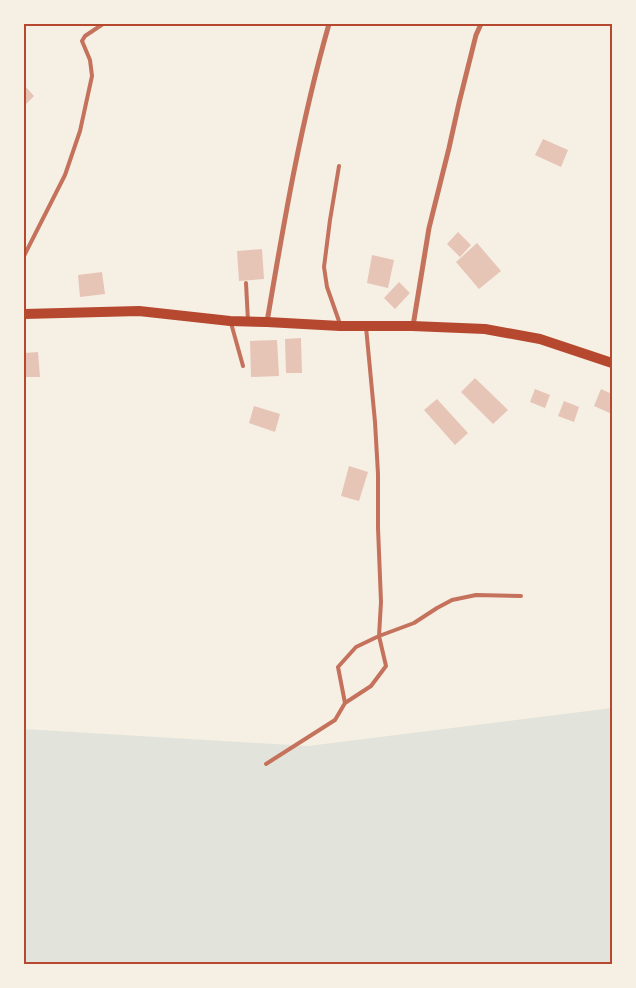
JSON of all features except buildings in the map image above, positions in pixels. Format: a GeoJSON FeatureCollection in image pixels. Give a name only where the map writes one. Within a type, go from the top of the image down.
{"type":"FeatureCollection","features":[{"type":"Feature","properties":{"kind":"main road"},"geometry":{"type":"LineString","coordinates":[[24,314],[139,311],[230,321],[366,327],[412,326],[485,329],[540,339],[612,363]]}},
{"type":"Feature","properties":{"kind":"street"},"geometry":{"type":"LineString","coordinates":[[267,322],[287,200],[315,73],[329,24]]}},
{"type":"Feature","properties":{"kind":"street"},"geometry":{"type":"LineString","coordinates":[[412,326],[429,228],[476,35],[481,24]]}},
{"type":"Feature","properties":{"kind":"lane"},"geometry":{"type":"LineString","coordinates":[[24,256],[65,175],[80,131],[92,76],[90,60],[82,41],[85,36],[103,24]]}},
{"type":"Feature","properties":{"kind":"lane"},"geometry":{"type":"LineString","coordinates":[[339,166],[324,266],[327,287],[340,326]]}},
{"type":"Feature","properties":{"kind":"lane"},"geometry":{"type":"LineString","coordinates":[[246,283],[248,321]]}},
{"type":"Feature","properties":{"kind":"lane"},"geometry":{"type":"LineString","coordinates":[[230,321],[243,366]]}},
{"type":"Feature","properties":{"kind":"lane"},"geometry":{"type":"LineString","coordinates":[[266,764],[335,720],[346,703],[371,686],[386,666],[379,636],[381,602],[378,474],[366,327]]}},
{"type":"Feature","properties":{"kind":"lane"},"geometry":{"type":"LineString","coordinates":[[346,703],[338,667],[356,648],[379,636],[414,622],[452,600],[476,595],[521,596]]}},
{"type":"Feature","properties":{"kind":"shaded area"},"geometry":{"type":"Polygon","coordinates":[[[612,708],[612,964],[24,964],[24,729],[308,746],[612,708]]]}}]}
